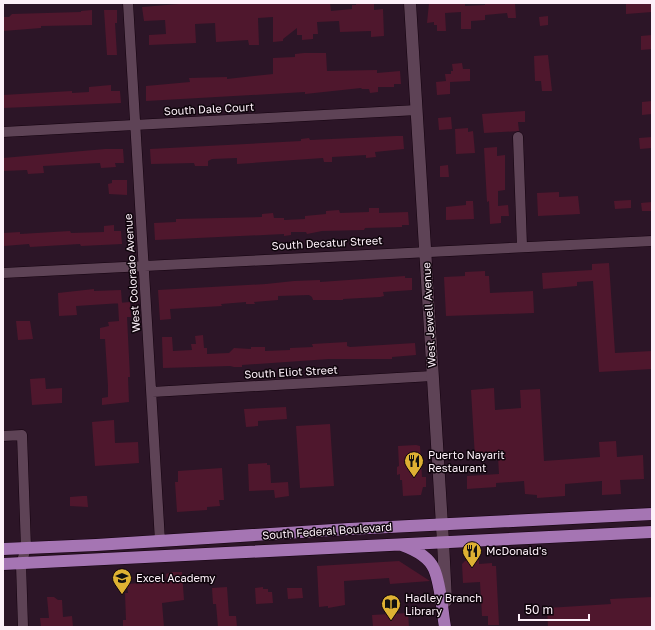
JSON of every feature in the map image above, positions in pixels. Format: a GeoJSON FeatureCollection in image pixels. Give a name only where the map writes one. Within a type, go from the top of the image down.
{"type":"FeatureCollection","features":[{"type":"Feature","properties":{"kind":"main road","name":"South Federal Boulevard"},"geometry":{"type":"LineString","coordinates":[[3,549],[442,524],[652,514]]}},
{"type":"Feature","properties":{"kind":"main road","name":"South Federal Boulevard"},"geometry":{"type":"LineString","coordinates":[[3,564],[652,532]]}},
{"type":"Feature","properties":{"kind":"main road"},"geometry":{"type":"LineString","coordinates":[[401,545],[418,553],[434,568],[446,627]]}},
{"type":"Feature","properties":{"kind":"street","name":"West Colorado Avenue"},"geometry":{"type":"LineString","coordinates":[[128,3],[134,126],[152,392],[160,541]]}},
{"type":"Feature","properties":{"kind":"street","name":"West Jewell Avenue"},"geometry":{"type":"LineString","coordinates":[[410,3],[442,524],[446,627]]}},
{"type":"Feature","properties":{"kind":"street","name":"South Dale Court"},"geometry":{"type":"LineString","coordinates":[[3,132],[417,110]]}},
{"type":"Feature","properties":{"kind":"street"},"geometry":{"type":"LineString","coordinates":[[518,137],[522,246]]}},
{"type":"Feature","properties":{"kind":"street","name":"South Decatur Street"},"geometry":{"type":"LineString","coordinates":[[3,273],[425,250],[652,240]]}},
{"type":"Feature","properties":{"kind":"street","name":"South Eliot Street"},"geometry":{"type":"LineString","coordinates":[[152,392],[432,376]]}},
{"type":"Feature","properties":{"kind":"street"},"geometry":{"type":"LineString","coordinates":[[3,436],[22,435],[26,548],[21,564],[23,627]]}},
{"type":"Feature","properties":{"kind":"building"},"geometry":{"type":"Polygon","coordinates":[[[191,3],[330,3],[331,11],[352,9],[352,5],[356,5],[356,3],[374,3],[374,10],[383,9],[384,36],[371,37],[371,31],[340,32],[339,21],[317,22],[318,34],[313,34],[313,39],[302,40],[302,35],[297,35],[297,28],[283,39],[283,41],[273,42],[273,17],[258,18],[259,45],[249,45],[248,40],[216,42],[215,23],[195,24],[196,43],[149,45],[149,35],[166,34],[165,20],[144,21],[142,7],[191,3]]]}},
{"type":"Feature","properties":{"kind":"building"},"geometry":{"type":"Polygon","coordinates":[[[429,3],[465,3],[465,6],[485,5],[485,3],[515,3],[516,18],[508,18],[507,13],[485,15],[485,20],[471,21],[471,29],[461,29],[461,12],[445,13],[446,31],[437,31],[437,25],[434,25],[434,22],[427,23],[429,3]]]}},
{"type":"Feature","properties":{"kind":"building"},"geometry":{"type":"Polygon","coordinates":[[[626,3],[652,3],[652,12],[626,14],[626,3]]]}},
{"type":"Feature","properties":{"kind":"building"},"geometry":{"type":"Polygon","coordinates":[[[92,10],[92,25],[41,26],[41,28],[3,31],[3,17],[9,17],[12,14],[81,12],[92,10]]]}},
{"type":"Feature","properties":{"kind":"building"},"geometry":{"type":"Polygon","coordinates":[[[104,10],[117,10],[117,23],[115,23],[117,55],[107,55],[104,10]]]}},
{"type":"Feature","properties":{"kind":"building"},"geometry":{"type":"Polygon","coordinates":[[[548,16],[548,25],[540,26],[539,17],[548,16]]]}},
{"type":"Feature","properties":{"kind":"building"},"geometry":{"type":"Polygon","coordinates":[[[652,35],[652,49],[641,50],[641,36],[652,35]]]}},
{"type":"Feature","properties":{"kind":"building"},"geometry":{"type":"Polygon","coordinates":[[[326,53],[327,71],[377,70],[377,73],[400,71],[401,84],[394,84],[394,87],[378,87],[378,92],[370,93],[369,89],[361,88],[305,94],[305,92],[146,101],[146,86],[190,82],[189,78],[227,77],[227,79],[273,74],[273,58],[295,57],[295,54],[326,53]]]}},
{"type":"Feature","properties":{"kind":"building"},"geometry":{"type":"Polygon","coordinates":[[[548,55],[552,91],[542,91],[541,81],[535,81],[534,56],[548,55]]]}},
{"type":"Feature","properties":{"kind":"building"},"geometry":{"type":"Polygon","coordinates":[[[462,63],[463,69],[470,69],[470,81],[450,82],[450,94],[437,95],[436,82],[446,81],[445,74],[451,74],[451,71],[453,71],[452,64],[462,63]]]}},
{"type":"Feature","properties":{"kind":"building"},"geometry":{"type":"Polygon","coordinates":[[[111,85],[111,91],[120,91],[121,103],[3,108],[3,95],[72,91],[72,93],[89,92],[89,87],[111,85]]]}},
{"type":"Feature","properties":{"kind":"building"},"geometry":{"type":"Polygon","coordinates":[[[652,101],[652,114],[642,115],[642,102],[652,101]]]}},
{"type":"Feature","properties":{"kind":"building"},"geometry":{"type":"Polygon","coordinates":[[[525,111],[525,122],[518,122],[519,131],[484,133],[482,114],[525,111]]]}},
{"type":"Feature","properties":{"kind":"building"},"geometry":{"type":"Polygon","coordinates":[[[451,117],[452,129],[439,130],[438,118],[451,117]]]}},
{"type":"Feature","properties":{"kind":"building"},"geometry":{"type":"Polygon","coordinates":[[[468,128],[468,132],[473,131],[475,153],[456,154],[455,129],[468,128]]]}},
{"type":"Feature","properties":{"kind":"building"},"geometry":{"type":"Polygon","coordinates":[[[403,136],[404,149],[375,152],[376,157],[366,158],[366,155],[332,157],[332,162],[324,162],[323,158],[237,164],[237,158],[212,159],[208,161],[208,166],[195,166],[194,163],[151,164],[150,149],[301,141],[301,139],[309,138],[310,140],[403,136]]]}},
{"type":"Feature","properties":{"kind":"building"},"geometry":{"type":"Polygon","coordinates":[[[652,137],[652,148],[640,149],[639,138],[652,137]]]}},
{"type":"Feature","properties":{"kind":"building"},"geometry":{"type":"Polygon","coordinates":[[[497,147],[497,156],[505,155],[505,190],[498,191],[498,206],[508,205],[509,216],[501,216],[501,223],[490,224],[489,201],[487,202],[484,148],[497,147]]]}},
{"type":"Feature","properties":{"kind":"building"},"geometry":{"type":"Polygon","coordinates":[[[105,149],[123,149],[124,163],[115,163],[116,167],[101,168],[100,163],[43,166],[44,173],[28,174],[27,170],[3,171],[3,158],[105,149]]]}},
{"type":"Feature","properties":{"kind":"building"},"geometry":{"type":"Polygon","coordinates":[[[448,165],[449,177],[440,177],[440,166],[448,165]]]}},
{"type":"Feature","properties":{"kind":"building"},"geometry":{"type":"Polygon","coordinates":[[[112,180],[127,180],[127,195],[109,194],[108,184],[112,183],[112,180]]]}},
{"type":"Feature","properties":{"kind":"building"},"geometry":{"type":"Polygon","coordinates":[[[559,192],[559,197],[578,196],[580,214],[538,216],[537,193],[559,192]]]}},
{"type":"Feature","properties":{"kind":"building"},"geometry":{"type":"Polygon","coordinates":[[[631,200],[631,208],[615,209],[614,201],[631,200]]]}},
{"type":"Feature","properties":{"kind":"building"},"geometry":{"type":"Polygon","coordinates":[[[466,201],[473,201],[474,219],[446,220],[446,207],[466,205],[466,201]]]}},
{"type":"Feature","properties":{"kind":"building"},"geometry":{"type":"Polygon","coordinates":[[[652,202],[652,211],[642,211],[641,203],[652,202]]]}},
{"type":"Feature","properties":{"kind":"building"},"geometry":{"type":"Polygon","coordinates":[[[369,208],[379,208],[379,213],[408,212],[409,225],[402,225],[402,227],[365,228],[364,230],[322,231],[307,234],[306,232],[291,232],[291,235],[284,236],[284,234],[155,240],[154,223],[176,222],[176,219],[262,217],[262,214],[273,213],[274,218],[284,218],[284,220],[305,219],[305,216],[326,214],[326,211],[339,210],[340,213],[369,212],[369,208]]]}},
{"type":"Feature","properties":{"kind":"building"},"geometry":{"type":"Polygon","coordinates":[[[114,225],[114,231],[121,231],[122,244],[81,246],[80,244],[30,247],[29,244],[4,246],[3,233],[20,232],[20,234],[70,231],[71,233],[104,232],[104,226],[114,225]]]}},
{"type":"Feature","properties":{"kind":"building"},"geometry":{"type":"Polygon","coordinates":[[[609,263],[615,353],[652,351],[652,369],[599,372],[593,281],[577,282],[577,286],[543,289],[542,273],[592,270],[592,264],[609,263]]]}},
{"type":"Feature","properties":{"kind":"building"},"geometry":{"type":"Polygon","coordinates":[[[485,271],[485,276],[489,276],[490,293],[533,291],[534,313],[446,316],[444,277],[465,276],[465,272],[485,271]]]}},
{"type":"Feature","properties":{"kind":"building"},"geometry":{"type":"Polygon","coordinates":[[[405,276],[405,278],[412,278],[412,290],[383,292],[384,296],[380,297],[343,300],[313,300],[309,295],[278,296],[278,300],[254,302],[255,304],[246,304],[246,302],[221,304],[222,306],[170,309],[171,319],[160,320],[158,290],[294,281],[320,280],[320,282],[405,276]]]}},
{"type":"Feature","properties":{"kind":"building"},"geometry":{"type":"Polygon","coordinates":[[[94,289],[94,291],[121,290],[122,303],[76,306],[77,315],[59,316],[58,293],[94,289]]]}},
{"type":"Feature","properties":{"kind":"building"},"geometry":{"type":"Polygon","coordinates":[[[130,302],[131,317],[127,317],[130,377],[128,377],[129,402],[102,405],[102,398],[108,397],[108,386],[105,339],[100,339],[100,328],[109,326],[108,322],[119,321],[118,303],[130,302]]]}},
{"type":"Feature","properties":{"kind":"building"},"geometry":{"type":"Polygon","coordinates":[[[16,321],[30,321],[33,339],[18,340],[16,321]]]}},
{"type":"Feature","properties":{"kind":"building"},"geometry":{"type":"Polygon","coordinates":[[[203,335],[204,348],[207,348],[207,354],[229,353],[234,348],[251,349],[251,347],[265,347],[265,351],[290,350],[290,348],[313,347],[312,344],[347,342],[347,346],[350,347],[415,343],[416,355],[392,357],[392,359],[329,359],[242,365],[242,367],[163,368],[162,337],[172,337],[173,351],[192,350],[191,344],[196,344],[195,336],[203,335]]]}},
{"type":"Feature","properties":{"kind":"building"},"geometry":{"type":"Polygon","coordinates":[[[45,378],[46,389],[62,388],[62,403],[32,405],[30,379],[45,378]]]}},
{"type":"Feature","properties":{"kind":"building"},"geometry":{"type":"Polygon","coordinates":[[[494,388],[495,410],[521,408],[520,390],[540,389],[544,461],[600,457],[599,442],[616,441],[617,457],[643,455],[644,479],[620,480],[621,494],[602,495],[602,481],[565,484],[565,496],[537,498],[537,495],[525,494],[524,481],[496,483],[496,487],[467,489],[467,476],[499,474],[498,457],[475,458],[471,390],[494,388]]]}},
{"type":"Feature","properties":{"kind":"building"},"geometry":{"type":"Polygon","coordinates":[[[286,407],[287,419],[258,421],[258,426],[246,427],[244,409],[286,407]]]}},
{"type":"Feature","properties":{"kind":"building"},"geometry":{"type":"Polygon","coordinates":[[[114,420],[115,443],[138,442],[139,463],[95,466],[92,422],[114,420]]]}},
{"type":"Feature","properties":{"kind":"building"},"geometry":{"type":"Polygon","coordinates":[[[330,424],[334,486],[300,488],[296,426],[330,424]]]}},
{"type":"Feature","properties":{"kind":"building"},"geometry":{"type":"Polygon","coordinates":[[[398,446],[420,446],[422,477],[426,477],[426,487],[423,487],[421,495],[403,496],[402,480],[400,480],[400,474],[397,475],[397,467],[399,466],[398,446]]]}},
{"type":"Feature","properties":{"kind":"building"},"geometry":{"type":"Polygon","coordinates":[[[267,463],[267,465],[270,465],[271,483],[288,482],[289,496],[275,498],[274,490],[249,491],[248,464],[267,463]]]}},
{"type":"Feature","properties":{"kind":"building"},"geometry":{"type":"Polygon","coordinates":[[[222,468],[224,500],[219,500],[220,506],[207,507],[207,510],[177,512],[175,482],[178,482],[178,471],[222,468]]]}},
{"type":"Feature","properties":{"kind":"building"},"geometry":{"type":"Polygon","coordinates":[[[87,496],[88,507],[70,506],[70,497],[87,496]]]}},
{"type":"Feature","properties":{"kind":"building"},"geometry":{"type":"Polygon","coordinates":[[[479,560],[479,564],[492,563],[492,566],[496,566],[499,625],[488,625],[488,616],[482,616],[480,582],[463,583],[462,564],[465,561],[479,560]]]}},
{"type":"Feature","properties":{"kind":"building"},"geometry":{"type":"Polygon","coordinates":[[[399,561],[430,581],[390,584],[389,578],[344,581],[345,605],[328,608],[328,606],[319,607],[317,566],[399,561]]]}},
{"type":"Feature","properties":{"kind":"building"},"geometry":{"type":"Polygon","coordinates":[[[171,572],[182,572],[184,600],[162,603],[164,627],[123,627],[123,620],[126,620],[125,593],[128,593],[127,584],[167,581],[166,574],[171,572]]]}},
{"type":"Feature","properties":{"kind":"building"},"geometry":{"type":"Polygon","coordinates":[[[227,587],[229,616],[236,616],[237,627],[218,627],[216,604],[213,604],[212,588],[227,587]]]}},
{"type":"Feature","properties":{"kind":"building"},"geometry":{"type":"Polygon","coordinates":[[[263,587],[263,589],[268,589],[268,592],[272,592],[273,603],[256,604],[255,588],[263,587]]]}},
{"type":"Feature","properties":{"kind":"building"},"geometry":{"type":"Polygon","coordinates":[[[287,588],[302,588],[303,598],[288,599],[287,588]]]}},
{"type":"Feature","properties":{"kind":"building"},"geometry":{"type":"Polygon","coordinates":[[[47,597],[54,597],[58,600],[62,600],[63,617],[72,616],[73,627],[41,627],[40,618],[49,618],[47,597]]]}},
{"type":"Feature","properties":{"kind":"building"},"geometry":{"type":"Polygon","coordinates":[[[652,597],[652,627],[548,627],[547,608],[611,604],[610,599],[652,597]]]}},
{"type":"Feature","properties":{"kind":"building","name":"Hadley Branch Library"},"geometry":{"type":"Polygon","coordinates":[[[408,613],[409,627],[373,627],[372,615],[408,613]]]}},
{"type":"Feature","properties":{"kind":"place","name":"Puerto Nayarit Restaurant"},"geometry":{"type":"Point","coordinates":[414,478]}},
{"type":"Feature","properties":{"kind":"place","name":"McDonald's"},"geometry":{"type":"Point","coordinates":[472,568]}},
{"type":"Feature","properties":{"kind":"place","name":"Excel Academy"},"geometry":{"type":"Point","coordinates":[122,595]}},
{"type":"Feature","properties":{"kind":"place","name":"Hadley Branch Library"},"geometry":{"type":"Point","coordinates":[391,621]}}]}
